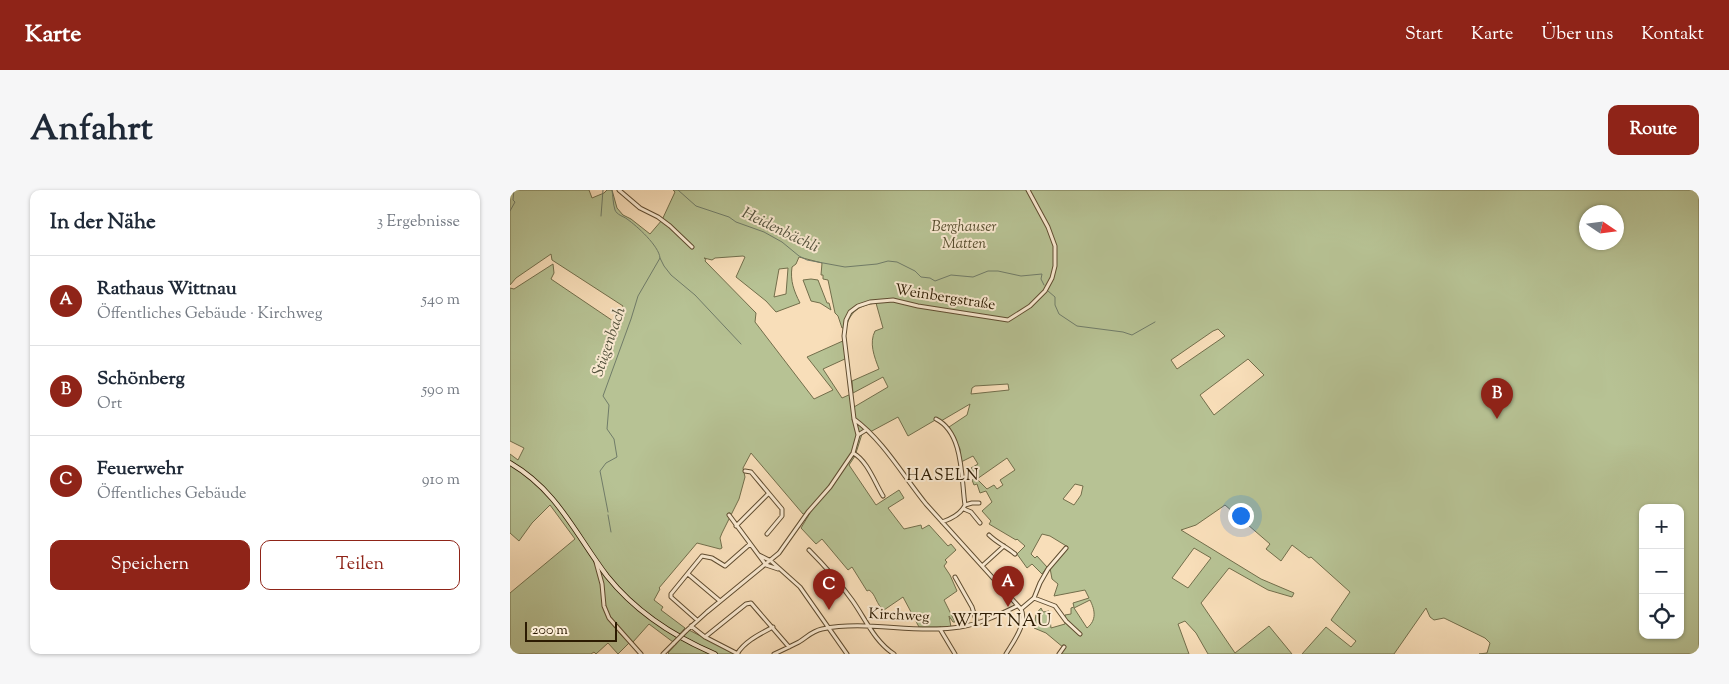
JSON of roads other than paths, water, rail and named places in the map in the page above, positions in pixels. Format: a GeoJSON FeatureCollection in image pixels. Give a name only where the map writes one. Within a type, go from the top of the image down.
{"type":"FeatureCollection","features":[{"type":"Feature","properties":{"kind":"main road"},"geometry":{"type":"LineString","coordinates":[[510,463],[524,472],[549,494],[608,577],[639,608],[685,640],[715,654]]}},
{"type":"Feature","properties":{"kind":"street"},"geometry":{"type":"LineString","coordinates":[[619,190],[640,208],[658,217],[670,226],[692,247]]}},
{"type":"Feature","properties":{"kind":"street","name":"Weinbergstraße"},"geometry":{"type":"LineString","coordinates":[[663,654],[697,620],[771,561],[783,548],[808,512],[830,487],[853,453],[858,435],[854,419],[844,336],[847,316],[853,309],[870,302],[893,300],[918,306],[1008,320],[1038,300],[1049,284],[1056,262],[1053,238],[1028,190]]}},
{"type":"Feature","properties":{"kind":"street"},"geometry":{"type":"LineString","coordinates":[[854,419],[893,459],[911,486],[1021,609],[1023,616],[1022,624],[1006,654]]}},
{"type":"Feature","properties":{"kind":"street"},"geometry":{"type":"LineString","coordinates":[[936,419],[948,427],[959,451],[964,507],[980,523]]}},
{"type":"Feature","properties":{"kind":"street"},"geometry":{"type":"LineString","coordinates":[[858,435],[866,430]]}},
{"type":"Feature","properties":{"kind":"street"},"geometry":{"type":"LineString","coordinates":[[853,453],[865,465],[883,496]]}},
{"type":"Feature","properties":{"kind":"street"},"geometry":{"type":"LineString","coordinates":[[745,471],[750,472],[783,512],[782,516],[767,534]]}},
{"type":"Feature","properties":{"kind":"street"},"geometry":{"type":"LineString","coordinates":[[736,526],[768,494]]}},
{"type":"Feature","properties":{"kind":"street"},"geometry":{"type":"LineString","coordinates":[[942,522],[950,520],[964,507],[972,503],[979,503]]}},
{"type":"Feature","properties":{"kind":"street"},"geometry":{"type":"LineString","coordinates":[[729,515],[760,555],[766,566],[779,569]]}},
{"type":"Feature","properties":{"kind":"street"},"geometry":{"type":"LineString","coordinates":[[989,535],[1016,554]]}},
{"type":"Feature","properties":{"kind":"street"},"geometry":{"type":"LineString","coordinates":[[697,620],[671,596],[702,556],[712,558],[725,566],[750,544]]}},
{"type":"Feature","properties":{"kind":"street"},"geometry":{"type":"LineString","coordinates":[[982,566],[1004,546]]}},
{"type":"Feature","properties":{"kind":"street"},"geometry":{"type":"LineString","coordinates":[[1021,609],[1034,598],[1048,569],[1066,548]]}},
{"type":"Feature","properties":{"kind":"street"},"geometry":{"type":"LineString","coordinates":[[809,550],[831,572],[880,642],[894,654]]}},
{"type":"Feature","properties":{"kind":"street"},"geometry":{"type":"LineString","coordinates":[[760,555],[771,561],[794,580],[847,654]]}},
{"type":"Feature","properties":{"kind":"street"},"geometry":{"type":"LineString","coordinates":[[595,559],[602,584],[604,606],[609,618],[640,654]]}},
{"type":"Feature","properties":{"kind":"street"},"geometry":{"type":"LineString","coordinates":[[688,574],[720,602]]}},
{"type":"Feature","properties":{"kind":"street"},"geometry":{"type":"LineString","coordinates":[[602,584],[608,577]]}},
{"type":"Feature","properties":{"kind":"street"},"geometry":{"type":"LineString","coordinates":[[955,577],[972,607],[977,623]]}},
{"type":"Feature","properties":{"kind":"street"},"geometry":{"type":"LineString","coordinates":[[1034,598],[1055,606],[1066,621],[1080,634]]}},
{"type":"Feature","properties":{"kind":"street"},"geometry":{"type":"LineString","coordinates":[[705,637],[750,602],[789,647]]}},
{"type":"Feature","properties":{"kind":"street","name":"Kirchweg"},"geometry":{"type":"LineString","coordinates":[[774,654],[812,632],[829,628],[868,625],[940,629],[977,623],[1017,606]]}},
{"type":"Feature","properties":{"kind":"street"},"geometry":{"type":"LineString","coordinates":[[691,626],[705,637],[737,654],[740,648],[773,627]]}},
{"type":"Feature","properties":{"kind":"street","name":"Kirchweg"},"geometry":{"type":"LineString","coordinates":[[940,629],[955,654]]}},
{"type":"Feature","properties":{"kind":"street"},"geometry":{"type":"LineString","coordinates":[[1060,654],[1064,647]]}},
{"type":"Feature","properties":{"kind":"waterway"},"geometry":{"type":"LineString","coordinates":[[510,211],[515,202],[513,200],[514,190]]}},
{"type":"Feature","properties":{"kind":"waterway"},"geometry":{"type":"LineString","coordinates":[[601,216],[603,190]]}},
{"type":"Feature","properties":{"kind":"waterway","name":"Stügenbach"},"geometry":{"type":"LineString","coordinates":[[608,512],[600,471],[606,463],[617,457],[614,439],[607,429],[609,405],[603,396],[638,296],[660,258],[656,248],[647,237],[631,222],[616,212],[612,190]]}},
{"type":"Feature","properties":{"kind":"waterway","name":"Heidenbächli"},"geometry":{"type":"LineString","coordinates":[[678,190],[696,206],[729,217],[736,222],[764,232],[807,260],[845,267],[888,261],[897,262],[915,271],[921,277],[930,278],[935,281],[951,275],[973,277],[988,271],[1021,276],[1042,274],[1041,279],[1044,285]]}},
{"type":"Feature","properties":{"kind":"waterway"},"geometry":{"type":"LineString","coordinates":[[660,258],[671,275],[695,295],[741,344]]}},
{"type":"Feature","properties":{"kind":"waterway","name":"Heidenbächli"},"geometry":{"type":"LineString","coordinates":[[1048,291],[1055,297],[1055,305],[1059,314],[1077,326],[1123,332],[1132,335],[1155,322]]}},
{"type":"Feature","properties":{"kind":"waterway","name":"Stügenbach"},"geometry":{"type":"LineString","coordinates":[[608,515],[611,532]]}},
{"type":"Feature","properties":{"kind":"place","name":"Schönberg"},"geometry":{"type":"Point","coordinates":[1497,419]}},
{"type":"Feature","properties":{"kind":"place","name":"Rathaus Wittnau"},"geometry":{"type":"Point","coordinates":[1008,607]}},
{"type":"Feature","properties":{"kind":"place","name":"Feuerwehr"},"geometry":{"type":"Point","coordinates":[829,610]}},
{"type":"Feature","properties":{"kind":"district","name":"HASELN"},"geometry":{"type":"Point","coordinates":[943,476]}},
{"type":"Feature","properties":{"kind":"district","name":"WITTNAU"},"geometry":{"type":"Point","coordinates":[1002,622]}},
{"type":"Feature","properties":{"kind":"park label","name":"Berghauser Matten"},"geometry":{"type":"Point","coordinates":[964,236]}}]}
